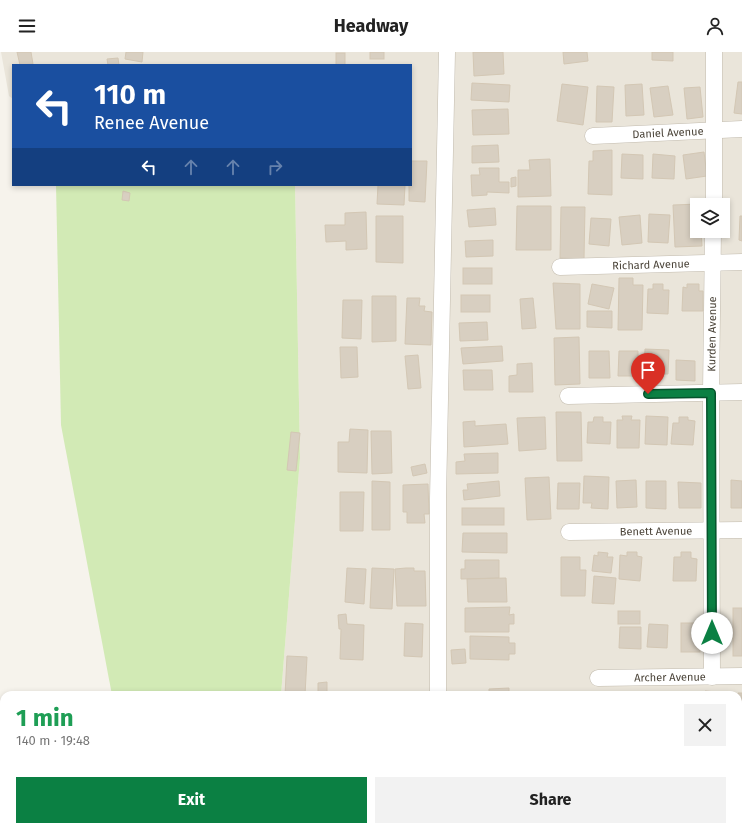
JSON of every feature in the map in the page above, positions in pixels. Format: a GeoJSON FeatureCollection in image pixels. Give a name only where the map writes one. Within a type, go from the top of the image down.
{"type":"FeatureCollection","features":[{"type":"Feature","properties":{"kind":"street"},"geometry":{"type":"LineString","coordinates":[[438,691],[438,498],[448,52]]}},
{"type":"Feature","properties":{"kind":"street"},"geometry":{"type":"LineString","coordinates":[[714,52],[714,198]]}},
{"type":"Feature","properties":{"kind":"street","name":"Daniel Avenue"},"geometry":{"type":"LineString","coordinates":[[593,136],[714,129],[742,129]]}},
{"type":"Feature","properties":{"kind":"street","name":"Kurden Avenue"},"geometry":{"type":"LineString","coordinates":[[712,677],[711,393],[713,238]]}},
{"type":"Feature","properties":{"kind":"street","name":"Richard Avenue"},"geometry":{"type":"LineString","coordinates":[[560,267],[742,262]]}},
{"type":"Feature","properties":{"kind":"street"},"geometry":{"type":"LineString","coordinates":[[568,396],[742,392]]}},
{"type":"Feature","properties":{"kind":"street","name":"Benett Avenue"},"geometry":{"type":"LineString","coordinates":[[569,532],[742,530]]}},
{"type":"Feature","properties":{"kind":"street","name":"Archer Avenue"},"geometry":{"type":"LineString","coordinates":[[598,678],[742,676]]}},
{"type":"Feature","properties":{"kind":"shaded area"},"geometry":{"type":"Polygon","coordinates":[[[1,52],[742,52],[742,691],[281,691],[300,458],[295,186],[412,186],[412,64],[12,64],[12,98],[9,96],[1,52]]]}},
{"type":"Feature","properties":{"kind":"green space"},"geometry":{"type":"Polygon","coordinates":[[[56,186],[295,186],[300,458],[281,691],[111,691],[61,425],[56,186]]]}},
{"type":"Feature","properties":{"kind":"building"},"geometry":{"type":"Polygon","coordinates":[[[17,52],[31,52],[33,64],[20,64],[17,52]]]}},
{"type":"Feature","properties":{"kind":"building"},"geometry":{"type":"Polygon","coordinates":[[[126,52],[143,52],[142,62],[125,59],[126,52]]]}},
{"type":"Feature","properties":{"kind":"building"},"geometry":{"type":"Polygon","coordinates":[[[370,52],[384,52],[384,59],[370,59],[370,52]]]}},
{"type":"Feature","properties":{"kind":"building"},"geometry":{"type":"Polygon","coordinates":[[[473,52],[503,52],[504,74],[474,76],[473,52]]]}},
{"type":"Feature","properties":{"kind":"building"},"geometry":{"type":"Polygon","coordinates":[[[563,52],[587,52],[588,61],[564,64],[563,52]]]}},
{"type":"Feature","properties":{"kind":"building"},"geometry":{"type":"Polygon","coordinates":[[[652,52],[673,52],[673,61],[652,60],[652,52]]]}},
{"type":"Feature","properties":{"kind":"building"},"geometry":{"type":"Polygon","coordinates":[[[336,53],[345,53],[345,64],[336,64],[336,53]]]}},
{"type":"Feature","properties":{"kind":"building"},"geometry":{"type":"Polygon","coordinates":[[[118,58],[119,64],[108,64],[107,59],[118,58]]]}},
{"type":"Feature","properties":{"kind":"building"},"geometry":{"type":"Polygon","coordinates":[[[738,82],[742,82],[742,114],[734,113],[738,82]]]}},
{"type":"Feature","properties":{"kind":"building"},"geometry":{"type":"Polygon","coordinates":[[[472,83],[510,85],[509,102],[471,100],[472,83]]]}},
{"type":"Feature","properties":{"kind":"building"},"geometry":{"type":"Polygon","coordinates":[[[562,84],[588,87],[583,125],[557,121],[562,84]]]}},
{"type":"Feature","properties":{"kind":"building"},"geometry":{"type":"Polygon","coordinates":[[[642,84],[644,115],[626,116],[625,85],[642,84]]]}},
{"type":"Feature","properties":{"kind":"building"},"geometry":{"type":"Polygon","coordinates":[[[597,86],[614,87],[612,122],[596,122],[597,86]]]}},
{"type":"Feature","properties":{"kind":"building"},"geometry":{"type":"Polygon","coordinates":[[[668,86],[673,115],[654,117],[650,88],[668,86]]]}},
{"type":"Feature","properties":{"kind":"building"},"geometry":{"type":"Polygon","coordinates":[[[700,87],[703,117],[687,119],[684,88],[700,87]]]}},
{"type":"Feature","properties":{"kind":"building"},"geometry":{"type":"Polygon","coordinates":[[[508,109],[509,134],[473,135],[472,110],[508,109]]]}},
{"type":"Feature","properties":{"kind":"building"},"geometry":{"type":"Polygon","coordinates":[[[498,145],[499,162],[472,163],[472,146],[498,145]]]}},
{"type":"Feature","properties":{"kind":"building"},"geometry":{"type":"Polygon","coordinates":[[[612,150],[612,195],[588,194],[589,161],[593,161],[593,151],[612,150]]]}},
{"type":"Feature","properties":{"kind":"building"},"geometry":{"type":"Polygon","coordinates":[[[704,152],[707,176],[686,179],[683,155],[704,152]]]}},
{"type":"Feature","properties":{"kind":"building"},"geometry":{"type":"Polygon","coordinates":[[[622,154],[643,155],[643,179],[621,178],[622,154]]]}},
{"type":"Feature","properties":{"kind":"building"},"geometry":{"type":"Polygon","coordinates":[[[653,154],[675,156],[674,179],[652,178],[653,154]]]}},
{"type":"Feature","properties":{"kind":"building"},"geometry":{"type":"Polygon","coordinates":[[[550,159],[551,196],[518,197],[518,170],[530,170],[529,160],[550,159]]]}},
{"type":"Feature","properties":{"kind":"building"},"geometry":{"type":"Polygon","coordinates":[[[412,161],[427,161],[425,202],[409,201],[409,186],[412,186],[412,161]]]}},
{"type":"Feature","properties":{"kind":"building"},"geometry":{"type":"Polygon","coordinates":[[[479,168],[499,168],[499,182],[509,182],[509,193],[487,192],[487,195],[472,196],[471,175],[480,175],[479,168]]]}},
{"type":"Feature","properties":{"kind":"building"},"geometry":{"type":"Polygon","coordinates":[[[516,177],[516,186],[511,187],[511,178],[516,177]]]}},
{"type":"Feature","properties":{"kind":"building"},"geometry":{"type":"Polygon","coordinates":[[[378,186],[405,186],[404,205],[377,204],[378,186]]]}},
{"type":"Feature","properties":{"kind":"building"},"geometry":{"type":"Polygon","coordinates":[[[123,191],[130,193],[129,201],[122,200],[123,191]]]}},
{"type":"Feature","properties":{"kind":"building"},"geometry":{"type":"Polygon","coordinates":[[[690,204],[690,238],[701,238],[702,246],[675,247],[673,205],[690,204]]]}},
{"type":"Feature","properties":{"kind":"building"},"geometry":{"type":"Polygon","coordinates":[[[517,206],[551,206],[551,250],[516,250],[517,206]]]}},
{"type":"Feature","properties":{"kind":"building"},"geometry":{"type":"Polygon","coordinates":[[[561,207],[585,207],[584,259],[560,258],[561,207]]]}},
{"type":"Feature","properties":{"kind":"building"},"geometry":{"type":"Polygon","coordinates":[[[495,208],[496,225],[469,227],[467,210],[495,208]]]}},
{"type":"Feature","properties":{"kind":"building"},"geometry":{"type":"Polygon","coordinates":[[[366,212],[367,249],[346,250],[346,241],[326,242],[325,225],[345,225],[345,213],[366,212]]]}},
{"type":"Feature","properties":{"kind":"building"},"geometry":{"type":"Polygon","coordinates":[[[649,214],[670,215],[668,243],[648,242],[649,214]]]}},
{"type":"Feature","properties":{"kind":"building"},"geometry":{"type":"Polygon","coordinates":[[[640,215],[642,243],[622,245],[619,217],[640,215]]]}},
{"type":"Feature","properties":{"kind":"building"},"geometry":{"type":"Polygon","coordinates":[[[376,216],[403,216],[403,263],[376,262],[376,216]]]}},
{"type":"Feature","properties":{"kind":"building"},"geometry":{"type":"Polygon","coordinates":[[[740,216],[742,216],[742,241],[739,240],[740,216]]]}},
{"type":"Feature","properties":{"kind":"building"},"geometry":{"type":"Polygon","coordinates":[[[591,218],[611,219],[609,246],[589,244],[591,218]]]}},
{"type":"Feature","properties":{"kind":"building"},"geometry":{"type":"Polygon","coordinates":[[[493,240],[493,256],[466,257],[465,241],[493,240]]]}},
{"type":"Feature","properties":{"kind":"building"},"geometry":{"type":"Polygon","coordinates":[[[463,268],[492,268],[492,284],[463,284],[463,268]]]}},
{"type":"Feature","properties":{"kind":"building"},"geometry":{"type":"Polygon","coordinates":[[[619,278],[633,278],[633,285],[643,285],[642,330],[618,330],[619,278]]]}},
{"type":"Feature","properties":{"kind":"building"},"geometry":{"type":"Polygon","coordinates":[[[553,283],[580,284],[580,329],[556,329],[553,283]]]}},
{"type":"Feature","properties":{"kind":"building"},"geometry":{"type":"Polygon","coordinates":[[[592,284],[614,288],[609,309],[588,304],[592,284]]]}},
{"type":"Feature","properties":{"kind":"building"},"geometry":{"type":"Polygon","coordinates":[[[653,284],[663,284],[663,290],[669,290],[668,314],[647,313],[648,289],[653,289],[653,284]]]}},
{"type":"Feature","properties":{"kind":"building"},"geometry":{"type":"Polygon","coordinates":[[[687,284],[699,284],[699,291],[703,291],[703,311],[682,311],[683,287],[687,288],[687,284]]]}},
{"type":"Feature","properties":{"kind":"building"},"geometry":{"type":"Polygon","coordinates":[[[461,295],[490,295],[490,312],[461,312],[461,295]]]}},
{"type":"Feature","properties":{"kind":"building"},"geometry":{"type":"Polygon","coordinates":[[[372,296],[396,296],[396,341],[372,342],[372,296]]]}},
{"type":"Feature","properties":{"kind":"building"},"geometry":{"type":"Polygon","coordinates":[[[407,298],[420,298],[419,306],[425,306],[424,311],[432,312],[431,345],[405,344],[407,298]]]}},
{"type":"Feature","properties":{"kind":"building"},"geometry":{"type":"Polygon","coordinates":[[[533,298],[536,328],[522,329],[520,299],[533,298]]]}},
{"type":"Feature","properties":{"kind":"building"},"geometry":{"type":"Polygon","coordinates":[[[343,300],[362,300],[361,339],[342,338],[343,300]]]}},
{"type":"Feature","properties":{"kind":"building"},"geometry":{"type":"Polygon","coordinates":[[[587,311],[612,311],[612,328],[587,327],[587,311]]]}},
{"type":"Feature","properties":{"kind":"building"},"geometry":{"type":"Polygon","coordinates":[[[487,322],[488,340],[460,341],[459,323],[487,322]]]}},
{"type":"Feature","properties":{"kind":"building"},"geometry":{"type":"Polygon","coordinates":[[[579,337],[580,384],[555,385],[554,338],[579,337]]]}},
{"type":"Feature","properties":{"kind":"building"},"geometry":{"type":"Polygon","coordinates":[[[502,346],[503,361],[463,364],[461,348],[502,346]]]}},
{"type":"Feature","properties":{"kind":"building"},"geometry":{"type":"Polygon","coordinates":[[[340,347],[357,347],[358,377],[341,378],[340,347]]]}},
{"type":"Feature","properties":{"kind":"building"},"geometry":{"type":"Polygon","coordinates":[[[645,349],[669,350],[668,374],[660,374],[660,378],[652,378],[650,373],[644,373],[645,349]]]}},
{"type":"Feature","properties":{"kind":"building"},"geometry":{"type":"Polygon","coordinates":[[[589,351],[609,351],[610,378],[589,378],[589,351]]]}},
{"type":"Feature","properties":{"kind":"building"},"geometry":{"type":"Polygon","coordinates":[[[619,351],[638,351],[638,376],[618,376],[619,351]]]}},
{"type":"Feature","properties":{"kind":"building"},"geometry":{"type":"Polygon","coordinates":[[[418,355],[421,388],[408,389],[405,356],[418,355]]]}},
{"type":"Feature","properties":{"kind":"building"},"geometry":{"type":"Polygon","coordinates":[[[676,360],[695,361],[695,381],[676,380],[676,360]]]}},
{"type":"Feature","properties":{"kind":"building"},"geometry":{"type":"Polygon","coordinates":[[[532,363],[533,392],[509,392],[509,376],[517,375],[517,364],[532,363]]]}},
{"type":"Feature","properties":{"kind":"building"},"geometry":{"type":"Polygon","coordinates":[[[463,370],[492,370],[493,390],[464,390],[463,370]]]}},
{"type":"Feature","properties":{"kind":"building"},"geometry":{"type":"Polygon","coordinates":[[[556,412],[581,412],[582,461],[557,461],[556,412]]]}},
{"type":"Feature","properties":{"kind":"building"},"geometry":{"type":"Polygon","coordinates":[[[622,416],[632,416],[631,420],[640,420],[639,448],[617,448],[617,420],[623,420],[622,416]]]}},
{"type":"Feature","properties":{"kind":"building"},"geometry":{"type":"Polygon","coordinates":[[[646,416],[668,417],[667,445],[645,444],[646,416]]]}},
{"type":"Feature","properties":{"kind":"building"},"geometry":{"type":"Polygon","coordinates":[[[545,417],[546,449],[519,451],[517,418],[545,417]]]}},
{"type":"Feature","properties":{"kind":"building"},"geometry":{"type":"Polygon","coordinates":[[[594,417],[603,417],[603,422],[611,422],[610,444],[587,443],[588,422],[593,422],[594,417]]]}},
{"type":"Feature","properties":{"kind":"building"},"geometry":{"type":"Polygon","coordinates":[[[679,417],[688,417],[688,420],[695,421],[693,445],[671,444],[673,423],[679,423],[679,417]]]}},
{"type":"Feature","properties":{"kind":"building"},"geometry":{"type":"Polygon","coordinates":[[[475,421],[475,426],[506,424],[508,444],[464,447],[463,422],[475,421]]]}},
{"type":"Feature","properties":{"kind":"building"},"geometry":{"type":"Polygon","coordinates":[[[350,429],[368,430],[367,473],[338,472],[338,442],[349,442],[350,429]]]}},
{"type":"Feature","properties":{"kind":"building"},"geometry":{"type":"Polygon","coordinates":[[[371,431],[391,431],[392,473],[372,474],[371,431]]]}},
{"type":"Feature","properties":{"kind":"building"},"geometry":{"type":"Polygon","coordinates":[[[291,432],[300,433],[296,471],[287,470],[291,432]]]}},
{"type":"Feature","properties":{"kind":"building"},"geometry":{"type":"Polygon","coordinates":[[[498,453],[498,473],[456,474],[456,462],[465,461],[464,454],[498,453]]]}},
{"type":"Feature","properties":{"kind":"building"},"geometry":{"type":"Polygon","coordinates":[[[425,464],[427,473],[413,476],[411,467],[425,464]]]}},
{"type":"Feature","properties":{"kind":"building"},"geometry":{"type":"Polygon","coordinates":[[[584,476],[609,477],[608,509],[591,508],[592,503],[583,503],[584,476]]]}},
{"type":"Feature","properties":{"kind":"building"},"geometry":{"type":"Polygon","coordinates":[[[549,477],[551,519],[527,520],[525,478],[549,477]]]}},
{"type":"Feature","properties":{"kind":"building"},"geometry":{"type":"Polygon","coordinates":[[[636,480],[637,507],[617,508],[616,481],[636,480]]]}},
{"type":"Feature","properties":{"kind":"building"},"geometry":{"type":"Polygon","coordinates":[[[731,480],[742,481],[742,508],[731,508],[731,480]]]}},
{"type":"Feature","properties":{"kind":"building"},"geometry":{"type":"Polygon","coordinates":[[[372,481],[390,482],[390,530],[372,530],[372,481]]]}},
{"type":"Feature","properties":{"kind":"building"},"geometry":{"type":"Polygon","coordinates":[[[499,481],[500,496],[464,500],[463,490],[468,490],[467,484],[499,481]]]}},
{"type":"Feature","properties":{"kind":"building"},"geometry":{"type":"Polygon","coordinates":[[[646,481],[666,481],[666,509],[646,508],[646,481]]]}},
{"type":"Feature","properties":{"kind":"building"},"geometry":{"type":"Polygon","coordinates":[[[678,482],[701,483],[701,508],[679,508],[678,482]]]}},
{"type":"Feature","properties":{"kind":"building"},"geometry":{"type":"Polygon","coordinates":[[[558,483],[580,483],[579,509],[557,509],[558,483]]]}},
{"type":"Feature","properties":{"kind":"building"},"geometry":{"type":"Polygon","coordinates":[[[428,484],[429,514],[424,514],[425,523],[407,523],[407,512],[403,512],[403,485],[428,484]]]}},
{"type":"Feature","properties":{"kind":"building"},"geometry":{"type":"Polygon","coordinates":[[[340,492],[364,492],[363,531],[340,531],[340,492]]]}},
{"type":"Feature","properties":{"kind":"building"},"geometry":{"type":"Polygon","coordinates":[[[462,508],[504,508],[504,525],[462,525],[462,508]]]}},
{"type":"Feature","properties":{"kind":"building"},"geometry":{"type":"Polygon","coordinates":[[[463,533],[507,533],[507,553],[462,552],[463,533]]]}},
{"type":"Feature","properties":{"kind":"building"},"geometry":{"type":"Polygon","coordinates":[[[598,552],[608,553],[607,557],[613,557],[611,573],[592,571],[594,555],[598,556],[598,552]]]}},
{"type":"Feature","properties":{"kind":"building"},"geometry":{"type":"Polygon","coordinates":[[[627,552],[637,552],[637,556],[642,557],[640,581],[619,579],[620,555],[627,556],[627,552]]]}},
{"type":"Feature","properties":{"kind":"building"},"geometry":{"type":"Polygon","coordinates":[[[681,552],[691,552],[691,558],[697,559],[696,581],[673,581],[674,557],[681,557],[681,552]]]}},
{"type":"Feature","properties":{"kind":"building"},"geometry":{"type":"Polygon","coordinates":[[[561,557],[580,557],[580,570],[586,570],[585,596],[561,596],[561,557]]]}},
{"type":"Feature","properties":{"kind":"building"},"geometry":{"type":"Polygon","coordinates":[[[465,560],[499,560],[499,578],[461,579],[461,569],[465,569],[465,560]]]}},
{"type":"Feature","properties":{"kind":"building"},"geometry":{"type":"Polygon","coordinates":[[[347,568],[366,569],[364,604],[345,602],[347,568]]]}},
{"type":"Feature","properties":{"kind":"building"},"geometry":{"type":"Polygon","coordinates":[[[372,568],[394,569],[392,609],[370,608],[372,568]]]}},
{"type":"Feature","properties":{"kind":"building"},"geometry":{"type":"Polygon","coordinates":[[[414,568],[414,571],[425,571],[426,606],[397,606],[395,569],[414,568]]]}},
{"type":"Feature","properties":{"kind":"building"},"geometry":{"type":"Polygon","coordinates":[[[594,576],[616,578],[614,604],[592,603],[594,576]]]}},
{"type":"Feature","properties":{"kind":"building"},"geometry":{"type":"Polygon","coordinates":[[[506,578],[507,602],[468,602],[467,579],[506,578]]]}},
{"type":"Feature","properties":{"kind":"building"},"geometry":{"type":"Polygon","coordinates":[[[510,607],[509,615],[514,614],[514,624],[509,624],[509,632],[465,632],[465,608],[510,607]]]}},
{"type":"Feature","properties":{"kind":"building"},"geometry":{"type":"Polygon","coordinates":[[[733,608],[742,608],[742,656],[733,656],[733,608]]]}},
{"type":"Feature","properties":{"kind":"building"},"geometry":{"type":"Polygon","coordinates":[[[618,611],[640,611],[640,624],[618,624],[618,611]]]}},
{"type":"Feature","properties":{"kind":"building"},"geometry":{"type":"Polygon","coordinates":[[[346,614],[347,624],[364,625],[363,660],[340,659],[341,629],[339,629],[338,615],[346,614]]]}},
{"type":"Feature","properties":{"kind":"building"},"geometry":{"type":"Polygon","coordinates":[[[405,623],[423,624],[422,657],[404,656],[405,623]]]}},
{"type":"Feature","properties":{"kind":"building"},"geometry":{"type":"Polygon","coordinates":[[[681,623],[700,623],[700,652],[681,652],[681,623]]]}},
{"type":"Feature","properties":{"kind":"building"},"geometry":{"type":"Polygon","coordinates":[[[649,624],[668,625],[667,648],[647,647],[649,624]]]}},
{"type":"Feature","properties":{"kind":"building"},"geometry":{"type":"Polygon","coordinates":[[[620,627],[641,627],[641,649],[619,648],[620,627]]]}},
{"type":"Feature","properties":{"kind":"building"},"geometry":{"type":"Polygon","coordinates":[[[470,636],[509,637],[509,643],[515,643],[515,654],[509,654],[509,660],[470,659],[470,636]]]}},
{"type":"Feature","properties":{"kind":"building"},"geometry":{"type":"Polygon","coordinates":[[[465,649],[466,663],[452,664],[451,650],[465,649]]]}},
{"type":"Feature","properties":{"kind":"building"},"geometry":{"type":"Polygon","coordinates":[[[287,656],[307,657],[305,691],[285,691],[287,656]]]}},
{"type":"Feature","properties":{"kind":"building"},"geometry":{"type":"Polygon","coordinates":[[[327,682],[327,691],[318,691],[318,683],[327,682]]]}},
{"type":"Feature","properties":{"kind":"building"},"geometry":{"type":"Polygon","coordinates":[[[509,688],[509,691],[489,691],[489,689],[509,688]]]}},
{"type":"Feature","properties":{"kind":"route"},"geometry":{"type":"LineString","coordinates":[[648,394],[711,393],[712,633]]}}]}
